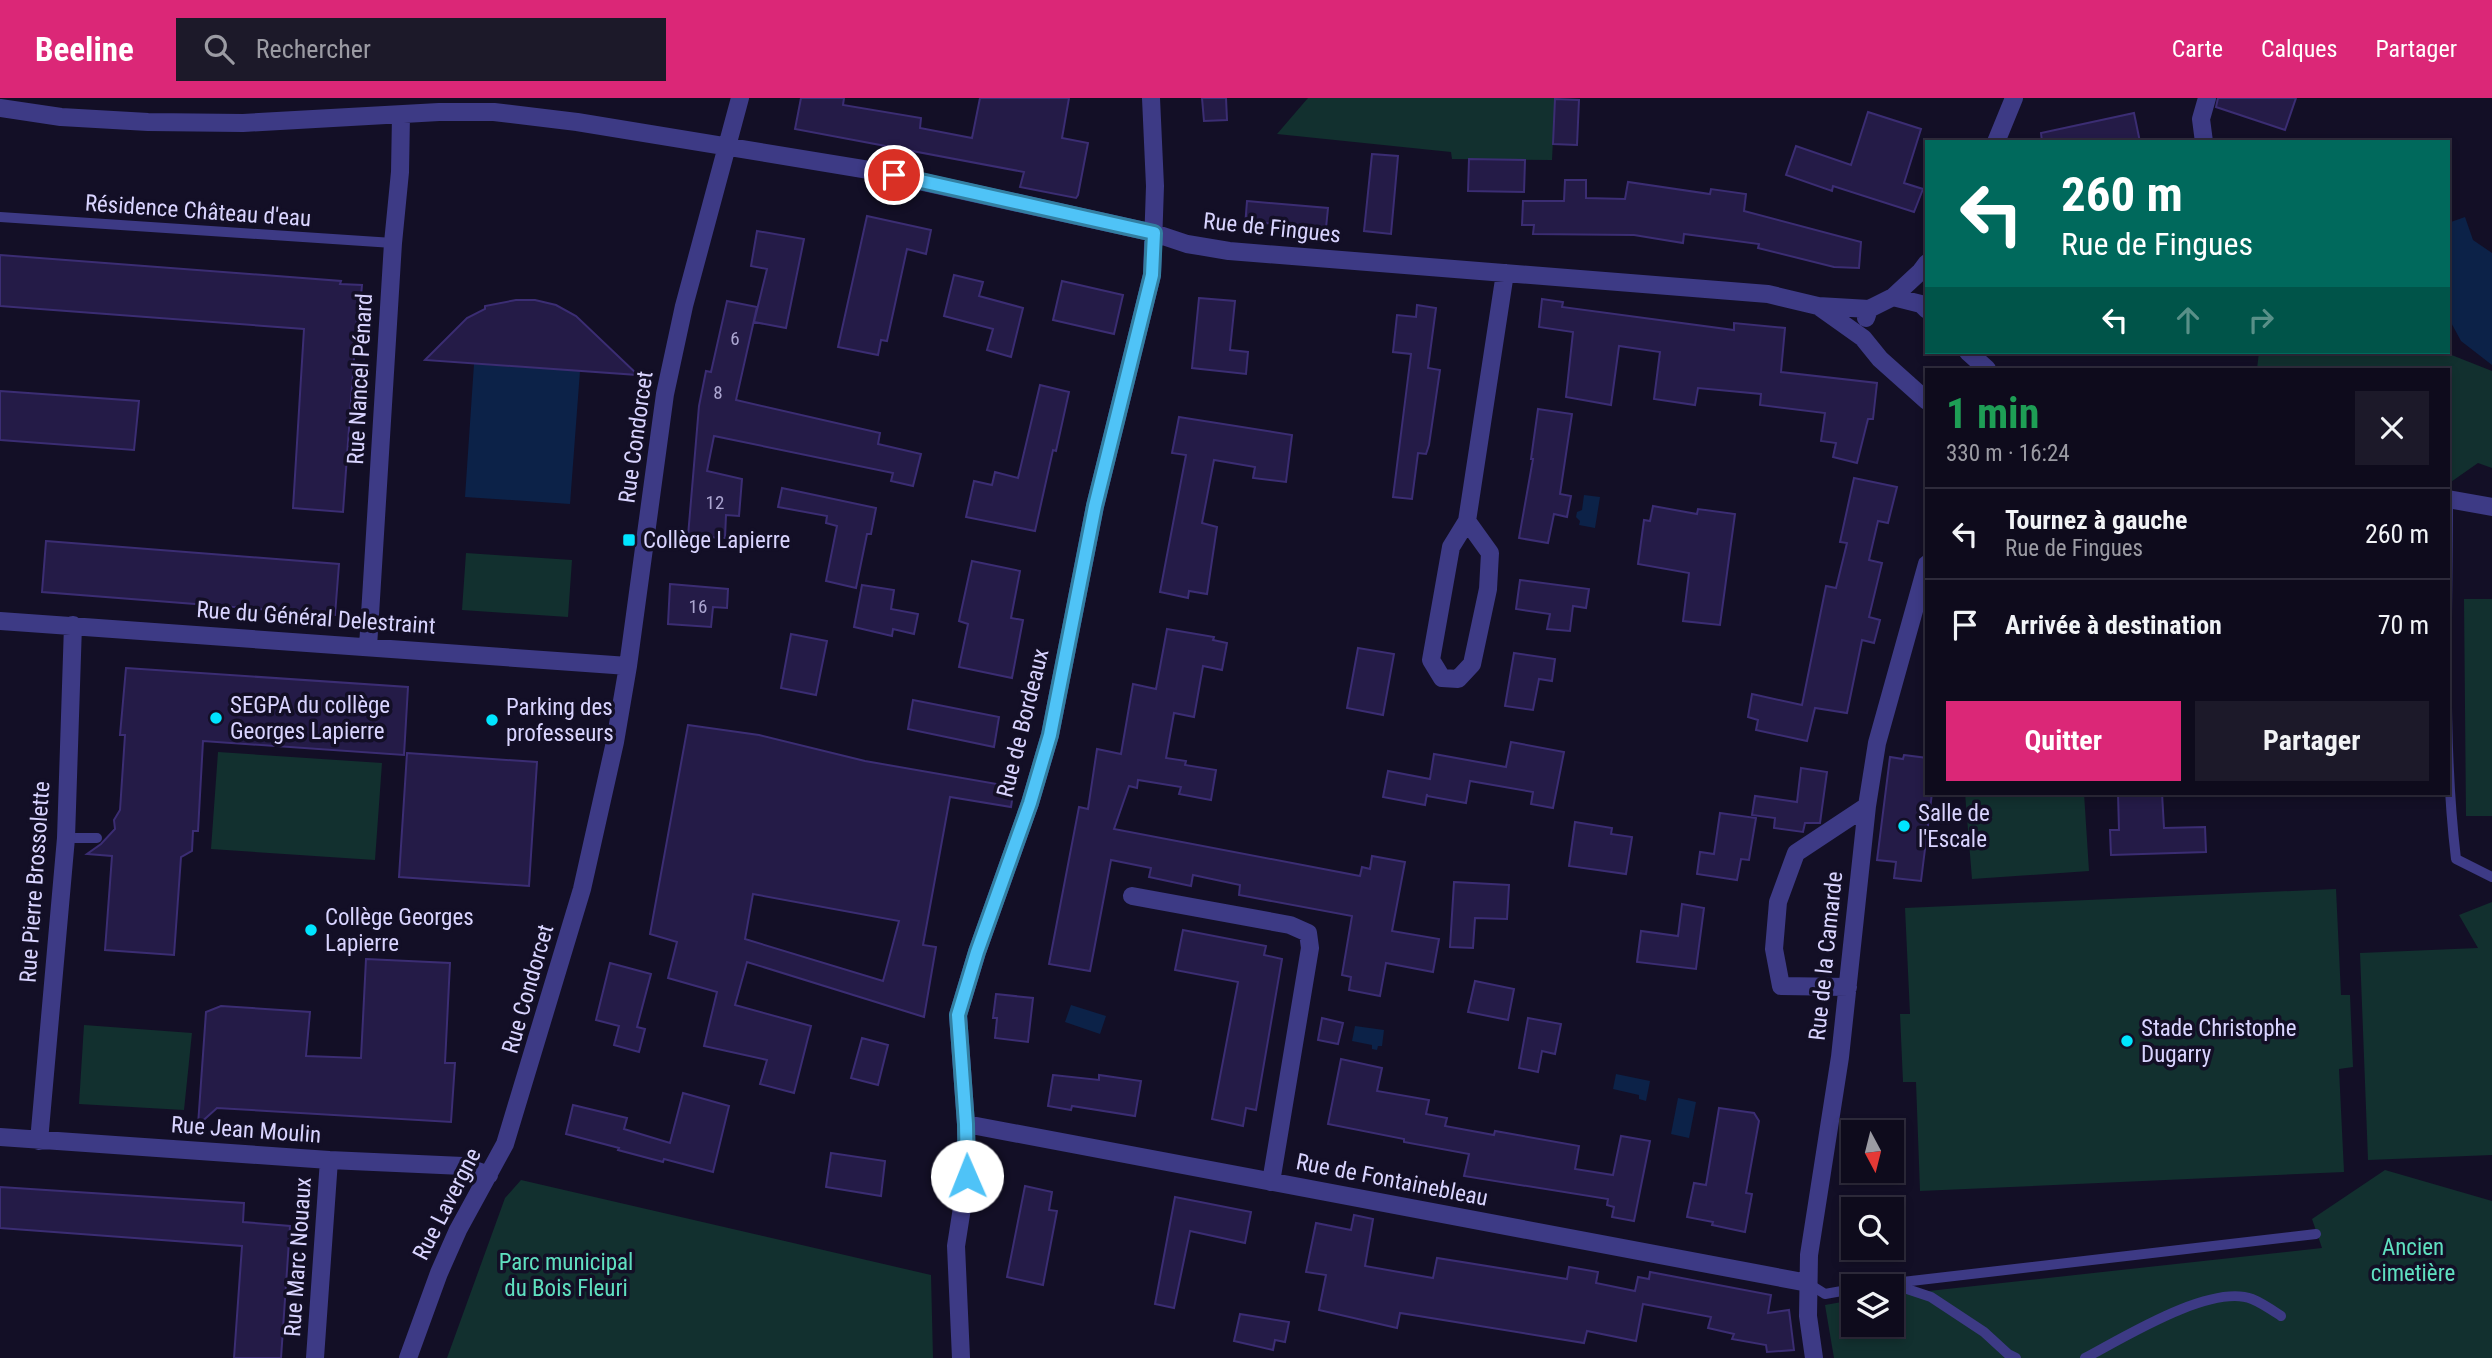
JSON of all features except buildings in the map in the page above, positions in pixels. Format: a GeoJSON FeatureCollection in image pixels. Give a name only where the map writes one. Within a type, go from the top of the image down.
{"type":"FeatureCollection","features":[{"type":"Feature","properties":{"kind":"street","name":"Rue Condorcet"},"geometry":{"type":"LineString","coordinates":[[529,1072],[582,889],[615,742],[628,666],[664,394],[684,306],[729,147],[740,98]]}},
{"type":"Feature","properties":{"kind":"street","name":"Rue de Bordeaux"},"geometry":{"type":"LineString","coordinates":[[961,1358],[956,1246],[967,1176],[958,1015],[977,952],[1030,803],[1050,735],[1095,506],[1152,275],[1155,186],[1151,98]]}},
{"type":"Feature","properties":{"kind":"street"},"geometry":{"type":"LineString","coordinates":[[1997,140],[2014,98]]}},
{"type":"Feature","properties":{"kind":"street"},"geometry":{"type":"LineString","coordinates":[[2204,140],[2201,119],[2207,98]]}},
{"type":"Feature","properties":{"kind":"street","name":"Rue de Fingues"},"geometry":{"type":"LineString","coordinates":[[0,108],[61,117],[148,122],[243,123],[494,112],[577,122],[869,170],[1154,233],[1187,244],[1229,251],[1768,294],[1818,306],[1869,309]]}},
{"type":"Feature","properties":{"kind":"street","name":"Rue Nancel Pénard"},"geometry":{"type":"LineString","coordinates":[[368,646],[393,243],[400,172],[401,115]]}},
{"type":"Feature","properties":{"kind":"street"},"geometry":{"type":"LineString","coordinates":[[1863,338],[1869,309],[1893,297],[1924,267]]}},
{"type":"Feature","properties":{"kind":"street"},"geometry":{"type":"LineString","coordinates":[[1893,297],[1924,307],[1924,267]]}},
{"type":"Feature","properties":{"kind":"street"},"geometry":{"type":"LineString","coordinates":[[1467,520],[1490,553],[1489,589],[1472,664],[1458,679],[1442,678],[1431,660],[1451,547],[1467,520],[1505,273]]}},
{"type":"Feature","properties":{"kind":"street","name":"Rue de Fingues"},"geometry":{"type":"LineString","coordinates":[[1818,306],[1863,338],[1880,359],[1925,399]]}},
{"type":"Feature","properties":{"kind":"street"},"geometry":{"type":"LineString","coordinates":[[1970,354],[1986,368]]}},
{"type":"Feature","properties":{"kind":"street"},"geometry":{"type":"LineString","coordinates":[[2450,499],[2492,507]]}},
{"type":"Feature","properties":{"kind":"street","name":"Rue de la Camarde"},"geometry":{"type":"LineString","coordinates":[[1814,1358],[1808,1316],[1810,1255],[1840,1057],[1867,806],[1880,732],[1925,571]]}},
{"type":"Feature","properties":{"kind":"street","name":"Rue du Général Delestraint"},"geometry":{"type":"LineString","coordinates":[[0,621],[628,666]]}},
{"type":"Feature","properties":{"kind":"street","name":"Rue Pierre Brossolette"},"geometry":{"type":"LineString","coordinates":[[39,1141],[66,838],[73,625]]}},
{"type":"Feature","properties":{"kind":"street"},"geometry":{"type":"LineString","coordinates":[[1848,987],[1781,986],[1774,949],[1778,902],[1796,853],[1867,806]]}},
{"type":"Feature","properties":{"kind":"street"},"geometry":{"type":"LineString","coordinates":[[1132,896],[1290,925],[1308,933],[1311,948],[1271,1182]]}},
{"type":"Feature","properties":{"kind":"street","name":"Rue Lavergne"},"geometry":{"type":"LineString","coordinates":[[408,1358],[449,1252],[505,1144],[529,1072]]}},
{"type":"Feature","properties":{"kind":"street","name":"Rue de Fontainebleau"},"geometry":{"type":"LineString","coordinates":[[966,1124],[1808,1283]]}},
{"type":"Feature","properties":{"kind":"street","name":"Rue Jean Moulin"},"geometry":{"type":"LineString","coordinates":[[0,1137],[329,1160],[463,1166],[489,1175]]}},
{"type":"Feature","properties":{"kind":"street","name":"Rue Marc Nouaux"},"geometry":{"type":"LineString","coordinates":[[315,1358],[329,1160]]}},
{"type":"Feature","properties":{"kind":"lane","name":"Résidence Château d'eau"},"geometry":{"type":"LineString","coordinates":[[0,217],[393,243]]}},
{"type":"Feature","properties":{"kind":"lane"},"geometry":{"type":"LineString","coordinates":[[2450,778],[2456,859],[2492,877]]}},
{"type":"Feature","properties":{"kind":"lane"},"geometry":{"type":"LineString","coordinates":[[66,838],[97,838]]}},
{"type":"Feature","properties":{"kind":"lane"},"geometry":{"type":"LineString","coordinates":[[1904,1281],[2316,1234]]}},
{"type":"Feature","properties":{"kind":"lane"},"geometry":{"type":"LineString","coordinates":[[1808,1283],[1825,1294],[1841,1291]]}},
{"type":"Feature","properties":{"kind":"lane"},"geometry":{"type":"LineString","coordinates":[[1904,1288],[1931,1297],[1984,1332],[2016,1358]]}},
{"type":"Feature","properties":{"kind":"lane"},"geometry":{"type":"LineString","coordinates":[[2085,1358],[2174,1312],[2224,1297],[2251,1298],[2281,1315]]}},
{"type":"Feature","properties":{"kind":"green space"},"geometry":{"type":"Polygon","coordinates":[[[1308,98],[1555,98],[1552,160],[1452,159],[1451,152],[1277,134],[1308,98]]]}},
{"type":"Feature","properties":{"kind":"green space"},"geometry":{"type":"Polygon","coordinates":[[[2259,354],[2449,354],[2492,371],[2492,468],[2478,463],[2450,483],[2450,368],[2257,368],[2259,354]]]}},
{"type":"Feature","properties":{"kind":"green space"},"geometry":{"type":"Polygon","coordinates":[[[466,553],[572,560],[568,617],[462,610],[466,553]]]}},
{"type":"Feature","properties":{"kind":"green space"},"geometry":{"type":"Polygon","coordinates":[[[2464,599],[2492,599],[2492,816],[2466,816],[2464,599]]]}},
{"type":"Feature","properties":{"kind":"green space"},"geometry":{"type":"Polygon","coordinates":[[[218,752],[382,763],[375,860],[211,849],[218,752]]]}},
{"type":"Feature","properties":{"kind":"green space"},"geometry":{"type":"Polygon","coordinates":[[[1965,795],[2084,795],[2089,871],[1972,879],[1965,795]]]}},
{"type":"Feature","properties":{"kind":"green space","name":"Stade Christophe Dugarry"},"geometry":{"type":"Polygon","coordinates":[[[2336,889],[2341,995],[2350,995],[2353,1067],[2339,1069],[2344,1172],[1920,1191],[1916,1082],[1903,1082],[1900,1014],[1910,1014],[1905,908],[2336,889]]]}},
{"type":"Feature","properties":{"kind":"green space"},"geometry":{"type":"Polygon","coordinates":[[[2492,902],[2492,1155],[2368,1160],[2360,953],[2478,948],[2459,915],[2492,902]]]}},
{"type":"Feature","properties":{"kind":"green space"},"geometry":{"type":"Polygon","coordinates":[[[84,1025],[192,1033],[184,1110],[79,1104],[84,1025]]]}},
{"type":"Feature","properties":{"kind":"green space","name":"Ancien cimetière"},"geometry":{"type":"Polygon","coordinates":[[[2385,1170],[2492,1201],[2492,1358],[1834,1358],[1825,1305],[1841,1302],[1841,1337],[1904,1337],[1904,1294],[2322,1248],[2312,1219],[2385,1170]]]}},
{"type":"Feature","properties":{"kind":"green space","name":"Parc municipal du Bois Fleuri"},"geometry":{"type":"Polygon","coordinates":[[[521,1180],[931,1275],[933,1358],[447,1358],[505,1198],[521,1180]]]}},
{"type":"Feature","properties":{"kind":"water"},"geometry":{"type":"Polygon","coordinates":[[[2465,217],[2473,240],[2492,253],[2492,365],[2461,341],[2450,321],[2450,222],[2465,217]]]}},
{"type":"Feature","properties":{"kind":"water"},"geometry":{"type":"Polygon","coordinates":[[[474,364],[580,371],[570,504],[465,497],[474,364]]]}},
{"type":"Feature","properties":{"kind":"water"},"geometry":{"type":"Polygon","coordinates":[[[1584,495],[1600,497],[1595,528],[1579,525],[1580,521],[1576,517],[1577,512],[1582,510],[1584,495]]]}},
{"type":"Feature","properties":{"kind":"water"},"geometry":{"type":"Polygon","coordinates":[[[1071,1005],[1106,1016],[1100,1034],[1065,1022],[1071,1005]]]}},
{"type":"Feature","properties":{"kind":"water"},"geometry":{"type":"Polygon","coordinates":[[[1355,1026],[1384,1030],[1382,1046],[1378,1046],[1377,1050],[1372,1049],[1372,1045],[1352,1041],[1355,1026]]]}},
{"type":"Feature","properties":{"kind":"water"},"geometry":{"type":"Polygon","coordinates":[[[1616,1074],[1650,1081],[1646,1101],[1639,1099],[1639,1095],[1613,1089],[1616,1074]]]}},
{"type":"Feature","properties":{"kind":"water"},"geometry":{"type":"Polygon","coordinates":[[[1678,1098],[1696,1102],[1689,1138],[1671,1134],[1678,1098]]]}},
{"type":"Feature","properties":{"kind":"place","name":"Collège Lapierre"},"geometry":{"type":"Point","coordinates":[629,540]}},
{"type":"Feature","properties":{"kind":"place","name":"SEGPA du collège Georges Lapierre"},"geometry":{"type":"Point","coordinates":[216,718]}},
{"type":"Feature","properties":{"kind":"place","name":"Parking des professeurs"},"geometry":{"type":"Point","coordinates":[492,720]}},
{"type":"Feature","properties":{"kind":"place","name":"Salle de l'Escale"},"geometry":{"type":"Point","coordinates":[1904,826]}},
{"type":"Feature","properties":{"kind":"place","name":"Collège Georges Lapierre"},"geometry":{"type":"Point","coordinates":[311,930]}},
{"type":"Feature","properties":{"kind":"place","name":"Stade Christophe Dugarry"},"geometry":{"type":"Point","coordinates":[2127,1041]}},
{"type":"Feature","properties":{"kind":"route"},"geometry":{"type":"LineString","coordinates":[[894,175],[1154,233],[1152,275],[1095,506],[1050,735],[1030,803],[977,952],[958,1015],[967,1176]]}}]}
